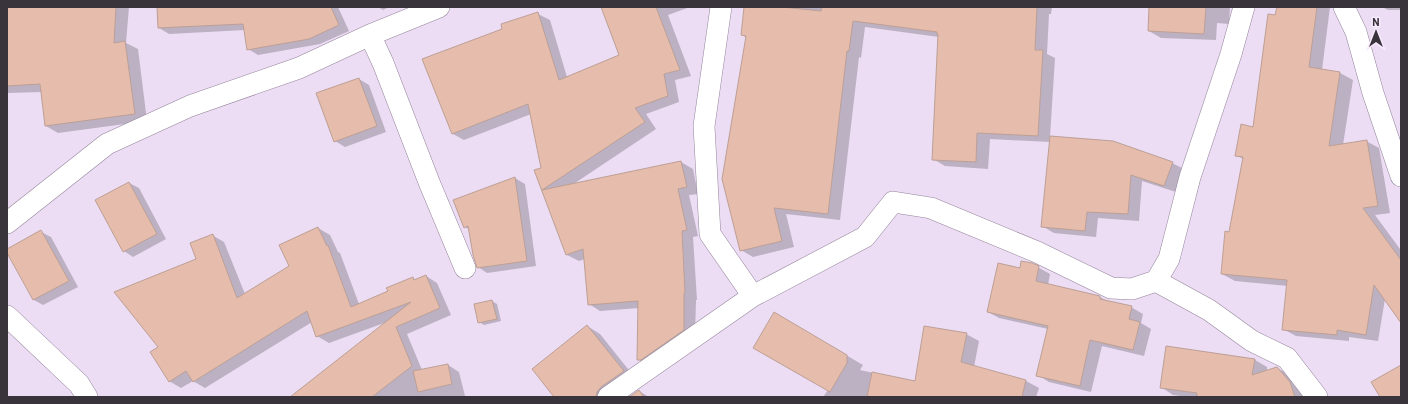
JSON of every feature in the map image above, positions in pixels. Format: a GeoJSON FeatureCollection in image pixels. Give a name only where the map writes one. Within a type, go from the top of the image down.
{"type":"FeatureCollection","features":[{"type":"Feature","properties":{"kind":"street"},"geometry":{"type":"LineString","coordinates":[[7,223],[107,144],[190,106],[299,68],[370,35],[439,7]]}},
{"type":"Feature","properties":{"kind":"street"},"geometry":{"type":"LineString","coordinates":[[721,7],[704,126],[710,234],[752,296]]}},
{"type":"Feature","properties":{"kind":"street"},"geometry":{"type":"LineString","coordinates":[[1156,282],[1169,259],[1190,177],[1231,54],[1244,7]]}},
{"type":"Feature","properties":{"kind":"street"},"geometry":{"type":"LineString","coordinates":[[1344,7],[1356,32],[1373,93],[1401,176]]}},
{"type":"Feature","properties":{"kind":"street"},"geometry":{"type":"LineString","coordinates":[[370,35],[383,63],[429,182],[465,268]]}},
{"type":"Feature","properties":{"kind":"street"},"geometry":{"type":"LineString","coordinates":[[608,397],[752,296],[865,237],[893,202],[930,208],[1037,252],[1111,288],[1132,289],[1156,282],[1209,310],[1252,341],[1287,358],[1317,397]]}},
{"type":"Feature","properties":{"kind":"street"},"geometry":{"type":"LineString","coordinates":[[7,316],[79,393]]}},
{"type":"Feature","properties":{"kind":"building"},"geometry":{"type":"Polygon","coordinates":[[[7,7],[116,7],[114,43],[125,41],[135,114],[45,126],[40,84],[7,86],[7,7]]]}},
{"type":"Feature","properties":{"kind":"building"},"geometry":{"type":"Polygon","coordinates":[[[157,7],[331,7],[339,25],[309,39],[247,50],[243,24],[158,28],[157,7]]]}},
{"type":"Feature","properties":{"kind":"building"},"geometry":{"type":"Polygon","coordinates":[[[601,7],[656,7],[680,70],[664,74],[668,96],[635,108],[645,122],[542,190],[681,161],[687,187],[678,189],[687,230],[682,231],[685,293],[684,330],[641,360],[637,360],[638,301],[588,305],[583,249],[566,255],[534,170],[541,168],[528,104],[452,134],[422,59],[502,29],[501,24],[538,12],[559,80],[619,55],[601,7]]]}},
{"type":"Feature","properties":{"kind":"building"},"geometry":{"type":"Polygon","coordinates":[[[744,7],[782,7],[821,11],[822,7],[1037,7],[1035,50],[1043,50],[1038,136],[977,133],[976,162],[932,160],[937,32],[853,21],[849,51],[847,51],[828,214],[774,208],[782,241],[740,251],[722,179],[746,36],[741,35],[744,7]]]}},
{"type":"Feature","properties":{"kind":"building"},"geometry":{"type":"Polygon","coordinates":[[[1149,7],[1206,7],[1204,34],[1148,31],[1149,7]]]}},
{"type":"Feature","properties":{"kind":"building"},"geometry":{"type":"Polygon","coordinates":[[[1277,7],[1317,7],[1309,67],[1340,72],[1329,146],[1367,140],[1378,206],[1363,208],[1401,260],[1401,323],[1374,285],[1366,335],[1337,330],[1337,335],[1282,330],[1287,280],[1221,274],[1225,231],[1229,232],[1243,157],[1235,156],[1241,124],[1253,127],[1268,14],[1275,15],[1277,7]]]}},
{"type":"Feature","properties":{"kind":"building"},"geometry":{"type":"Polygon","coordinates":[[[359,78],[377,126],[334,142],[316,93],[359,78]]]}},
{"type":"Feature","properties":{"kind":"building"},"geometry":{"type":"Polygon","coordinates":[[[1050,136],[1113,141],[1173,162],[1164,186],[1131,175],[1128,214],[1087,212],[1085,231],[1041,227],[1050,136]]]}},
{"type":"Feature","properties":{"kind":"building"},"geometry":{"type":"Polygon","coordinates":[[[515,177],[527,261],[477,268],[468,226],[464,228],[453,200],[515,177]]]}},
{"type":"Feature","properties":{"kind":"building"},"geometry":{"type":"Polygon","coordinates":[[[129,182],[157,234],[123,252],[95,200],[129,182]]]}},
{"type":"Feature","properties":{"kind":"building"},"geometry":{"type":"Polygon","coordinates":[[[318,227],[327,246],[328,245],[351,307],[388,291],[386,288],[413,277],[414,280],[426,275],[440,308],[396,327],[412,366],[372,397],[290,397],[411,302],[316,337],[307,311],[193,382],[186,371],[169,382],[150,352],[158,347],[114,292],[196,259],[190,243],[213,234],[237,298],[289,266],[279,245],[318,227]]]}},
{"type":"Feature","properties":{"kind":"building"},"geometry":{"type":"Polygon","coordinates":[[[41,230],[69,281],[33,300],[7,253],[7,249],[41,230]]]}},
{"type":"Feature","properties":{"kind":"building"},"geometry":{"type":"Polygon","coordinates":[[[1021,261],[1039,266],[1036,281],[1100,296],[1100,299],[1132,306],[1129,319],[1140,322],[1133,350],[1090,340],[1080,386],[1036,376],[1048,326],[987,312],[998,263],[1020,268],[1021,261]]]}},
{"type":"Feature","properties":{"kind":"building"},"geometry":{"type":"Polygon","coordinates":[[[492,300],[497,319],[478,323],[474,304],[492,300]]]}},
{"type":"Feature","properties":{"kind":"building"},"geometry":{"type":"Polygon","coordinates":[[[774,312],[847,355],[847,363],[830,392],[753,348],[774,312]]]}},
{"type":"Feature","properties":{"kind":"building"},"geometry":{"type":"Polygon","coordinates":[[[587,325],[624,371],[601,387],[597,392],[596,397],[554,397],[532,369],[587,325]]]}},
{"type":"Feature","properties":{"kind":"building"},"geometry":{"type":"Polygon","coordinates":[[[924,326],[967,333],[961,362],[1026,380],[1022,397],[867,397],[872,372],[915,381],[924,326]]]}},
{"type":"Feature","properties":{"kind":"building"},"geometry":{"type":"Polygon","coordinates":[[[1166,346],[1255,359],[1252,375],[1277,367],[1290,382],[1295,397],[1197,397],[1197,393],[1160,388],[1166,346]]]}},
{"type":"Feature","properties":{"kind":"building"},"geometry":{"type":"Polygon","coordinates":[[[448,364],[452,384],[418,392],[413,371],[448,364]]]}},
{"type":"Feature","properties":{"kind":"building"},"geometry":{"type":"Polygon","coordinates":[[[1401,365],[1401,397],[1380,397],[1371,382],[1401,365]]]}},
{"type":"Feature","properties":{"kind":"building"},"geometry":{"type":"Polygon","coordinates":[[[639,390],[644,397],[629,397],[639,390]]]}}]}
